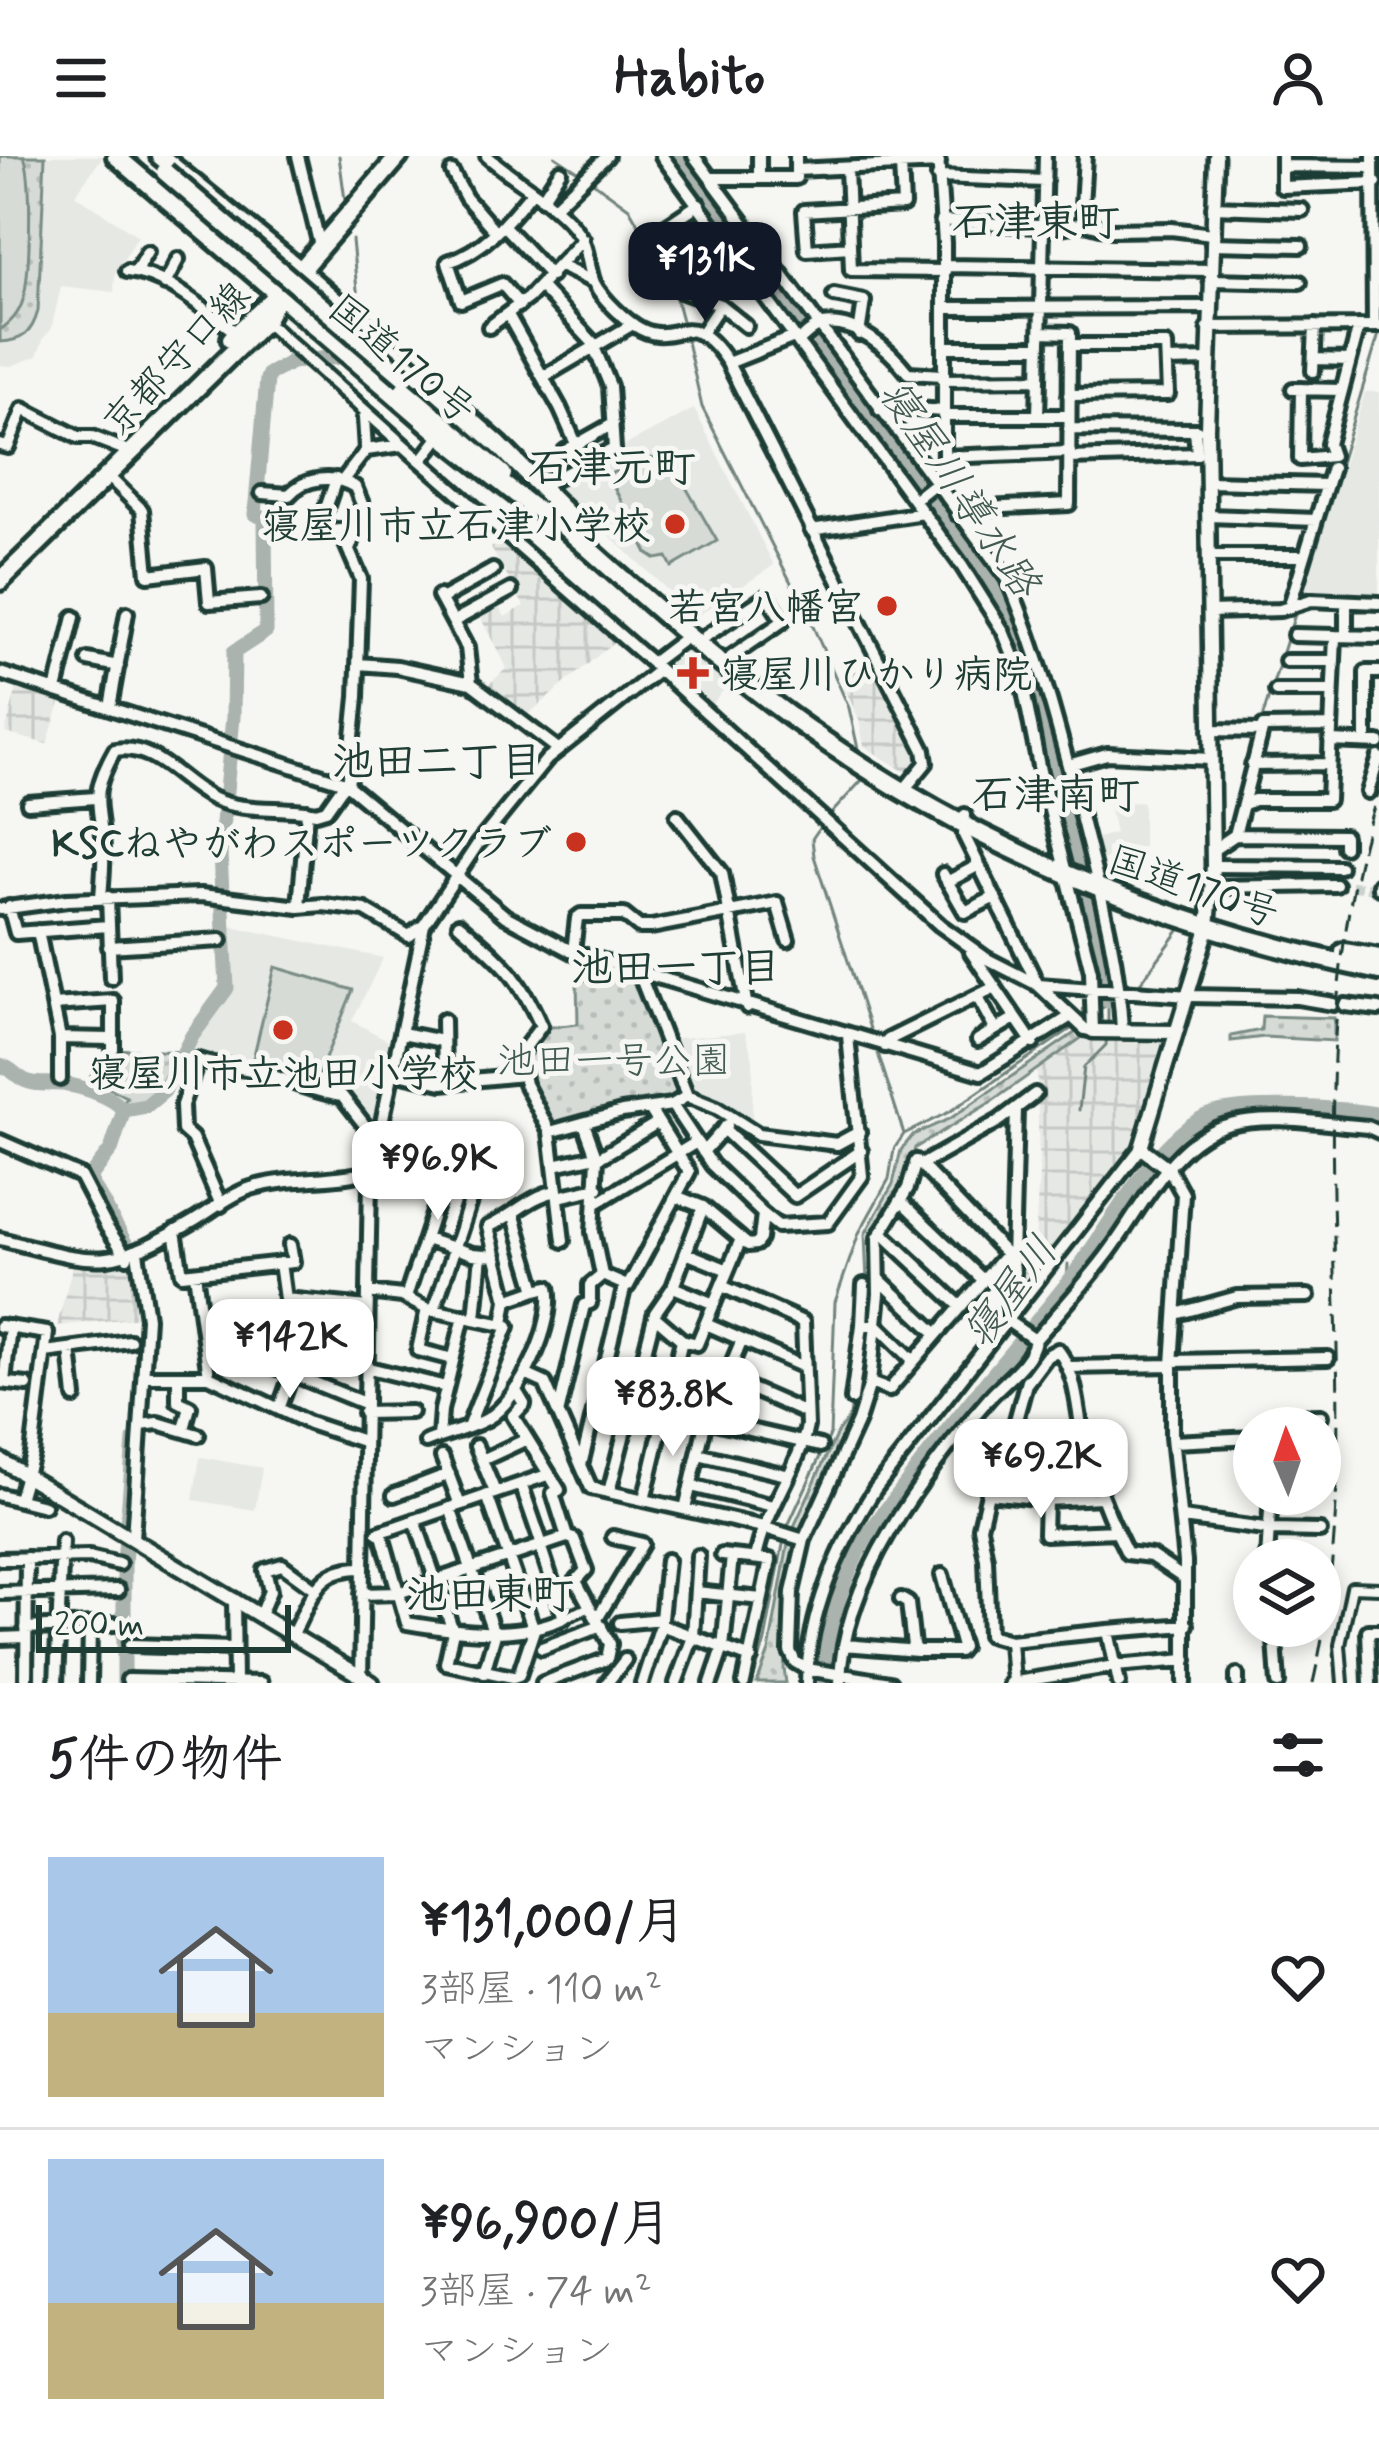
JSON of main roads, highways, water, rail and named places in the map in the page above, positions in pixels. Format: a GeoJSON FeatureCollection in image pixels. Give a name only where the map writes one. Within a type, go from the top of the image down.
{"type":"FeatureCollection","features":[{"type":"Feature","properties":{"kind":"main road"},"geometry":{"type":"LineString","coordinates":[[116,156],[279,295]]}},
{"type":"Feature","properties":{"kind":"main road"},"geometry":{"type":"LineString","coordinates":[[130,156],[161,169],[300,270]]}},
{"type":"Feature","properties":{"kind":"main road"},"geometry":{"type":"LineString","coordinates":[[146,156],[557,514]]}},
{"type":"Feature","properties":{"kind":"main road","name":"国道170号"},"geometry":{"type":"LineString","coordinates":[[398,156],[279,295],[531,506],[557,514]]}},
{"type":"Feature","properties":{"kind":"main road","name":"国道170号"},"geometry":{"type":"LineString","coordinates":[[300,270],[541,486],[557,514],[789,716],[964,820],[1067,870],[1290,952],[1379,970]]}},
{"type":"Feature","properties":{"kind":"main road","name":"京都守口線"},"geometry":{"type":"LineString","coordinates":[[0,580],[265,321],[279,295]]}},
{"type":"Feature","properties":{"kind":"main road","name":"京都守口線"},"geometry":{"type":"LineString","coordinates":[[0,565],[279,295]]}},
{"type":"Feature","properties":{"kind":"main road","name":"国道170号"},"geometry":{"type":"LineString","coordinates":[[697,636],[731,657],[861,759]]}},
{"type":"Feature","properties":{"kind":"main road","name":"国道170号"},"geometry":{"type":"LineString","coordinates":[[1209,922],[1379,958]]}},
{"type":"Feature","properties":{"kind":"waterway"},"geometry":{"type":"LineString","coordinates":[[339,156],[345,200]]}},
{"type":"Feature","properties":{"kind":"waterway"},"geometry":{"type":"LineString","coordinates":[[555,156],[581,173]]}},
{"type":"Feature","properties":{"kind":"waterway","name":"寝屋川導水路"},"geometry":{"type":"LineString","coordinates":[[677,156],[914,475],[1003,601],[1025,644],[1050,733],[1108,1001]]}},
{"type":"Feature","properties":{"kind":"waterway"},"geometry":{"type":"LineString","coordinates":[[932,156],[939,238],[938,468]]}},
{"type":"Feature","properties":{"kind":"waterway"},"geometry":{"type":"LineString","coordinates":[[589,179],[629,208],[672,283],[684,328]]}},
{"type":"Feature","properties":{"kind":"waterway"},"geometry":{"type":"LineString","coordinates":[[352,240],[359,310]]}},
{"type":"Feature","properties":{"kind":"waterway"},"geometry":{"type":"LineString","coordinates":[[1298,602],[1379,334]]}},
{"type":"Feature","properties":{"kind":"waterway"},"geometry":{"type":"LineString","coordinates":[[686,337],[702,407],[811,622],[849,708],[860,758]]}},
{"type":"Feature","properties":{"kind":"waterway"},"geometry":{"type":"LineString","coordinates":[[135,1261],[89,1178],[111,1150],[124,1110],[146,1106],[164,1091],[192,1036],[227,988],[220,854],[234,652],[266,631],[265,518],[255,514],[267,379],[292,362],[339,357]]}},
{"type":"Feature","properties":{"kind":"waterway"},"geometry":{"type":"LineString","coordinates":[[1303,595],[1379,596]]}},
{"type":"Feature","properties":{"kind":"waterway"},"geometry":{"type":"LineString","coordinates":[[1261,722],[1296,611]]}},
{"type":"Feature","properties":{"kind":"waterway"},"geometry":{"type":"LineString","coordinates":[[828,817],[863,779],[862,774]]}},
{"type":"Feature","properties":{"kind":"waterway"},"geometry":{"type":"LineString","coordinates":[[1224,836],[1238,801]]}},
{"type":"Feature","properties":{"kind":"waterway"},"geometry":{"type":"LineString","coordinates":[[822,824],[812,839],[814,856],[872,1035]]}},
{"type":"Feature","properties":{"kind":"waterway"},"geometry":{"type":"LineString","coordinates":[[1136,989],[1181,928]]}},
{"type":"Feature","properties":{"kind":"waterway","name":"寝屋川導水路"},"geometry":{"type":"LineString","coordinates":[[1095,1012],[1116,1000]]}},
{"type":"Feature","properties":{"kind":"waterway","name":"寝屋川導水路"},"geometry":{"type":"LineString","coordinates":[[1108,1003],[1108,1024]]}},
{"type":"Feature","properties":{"kind":"waterway"},"geometry":{"type":"LineString","coordinates":[[786,1530],[830,1435],[835,1302],[859,1233],[889,1179],[894,1149],[904,1134],[949,1112],[1087,1018]]}},
{"type":"Feature","properties":{"kind":"waterway","name":"寝屋川導水路"},"geometry":{"type":"LineString","coordinates":[[1079,1110],[1084,1067],[1106,1045],[1107,1033]]}},
{"type":"Feature","properties":{"kind":"waterway"},"geometry":{"type":"LineString","coordinates":[[875,1044],[904,1134]]}},
{"type":"Feature","properties":{"kind":"waterway"},"geometry":{"type":"LineString","coordinates":[[0,1065],[28,1082],[96,1092],[124,1110]]}},
{"type":"Feature","properties":{"kind":"waterway","name":"寝屋川"},"geometry":{"type":"LineString","coordinates":[[825,1683],[835,1610],[868,1535],[1067,1284],[1167,1147],[1186,1129],[1220,1112],[1291,1107],[1379,1115]]}},
{"type":"Feature","properties":{"kind":"waterway","name":"寝屋川導水路"},"geometry":{"type":"LineString","coordinates":[[1067,1284],[1068,1264]]}},
{"type":"Feature","properties":{"kind":"waterway"},"geometry":{"type":"LineString","coordinates":[[124,1683],[124,1563],[134,1440]]}},
{"type":"Feature","properties":{"kind":"waterway"},"geometry":{"type":"LineString","coordinates":[[752,1683],[784,1539]]}},
{"type":"Feature","properties":{"kind":"tunnel"},"geometry":{"type":"LineString","coordinates":[[1336,885],[1378,888]]}},
{"type":"Feature","properties":{"kind":"railway"},"geometry":{"type":"LineString","coordinates":[[1313,1683],[1331,1574],[1337,1463],[1332,1125],[1337,1012],[1351,901],[1379,791]]}},
{"type":"Feature","properties":{"kind":"place","name":"寝屋川市立石津小学校"},"geometry":{"type":"Point","coordinates":[675,524]}},
{"type":"Feature","properties":{"kind":"place","name":"若宮八幡宮"},"geometry":{"type":"Point","coordinates":[887,606]}},
{"type":"Feature","properties":{"kind":"place","name":"寝屋川ひかり病院"},"geometry":{"type":"Point","coordinates":[693,673]}},
{"type":"Feature","properties":{"kind":"place","name":"KSCねやがわスポーツクラブ"},"geometry":{"type":"Point","coordinates":[576,842]}},
{"type":"Feature","properties":{"kind":"place","name":"寝屋川市立池田小学校"},"geometry":{"type":"Point","coordinates":[283,1030]}},
{"type":"Feature","properties":{"kind":"district","name":"石津東町"},"geometry":{"type":"Point","coordinates":[1036,220]}},
{"type":"Feature","properties":{"kind":"district","name":"石津元町"},"geometry":{"type":"Point","coordinates":[612,466]}},
{"type":"Feature","properties":{"kind":"district","name":"池田二丁目"},"geometry":{"type":"Point","coordinates":[437,760]}},
{"type":"Feature","properties":{"kind":"district","name":"石津南町"},"geometry":{"type":"Point","coordinates":[1056,793]}},
{"type":"Feature","properties":{"kind":"district","name":"池田一丁目"},"geometry":{"type":"Point","coordinates":[676,966]}},
{"type":"Feature","properties":{"kind":"district","name":"池田東町"},"geometry":{"type":"Point","coordinates":[490,1593]}},
{"type":"Feature","properties":{"kind":"park label","name":"池田一号公園"},"geometry":{"type":"Point","coordinates":[614,1059]}}]}
